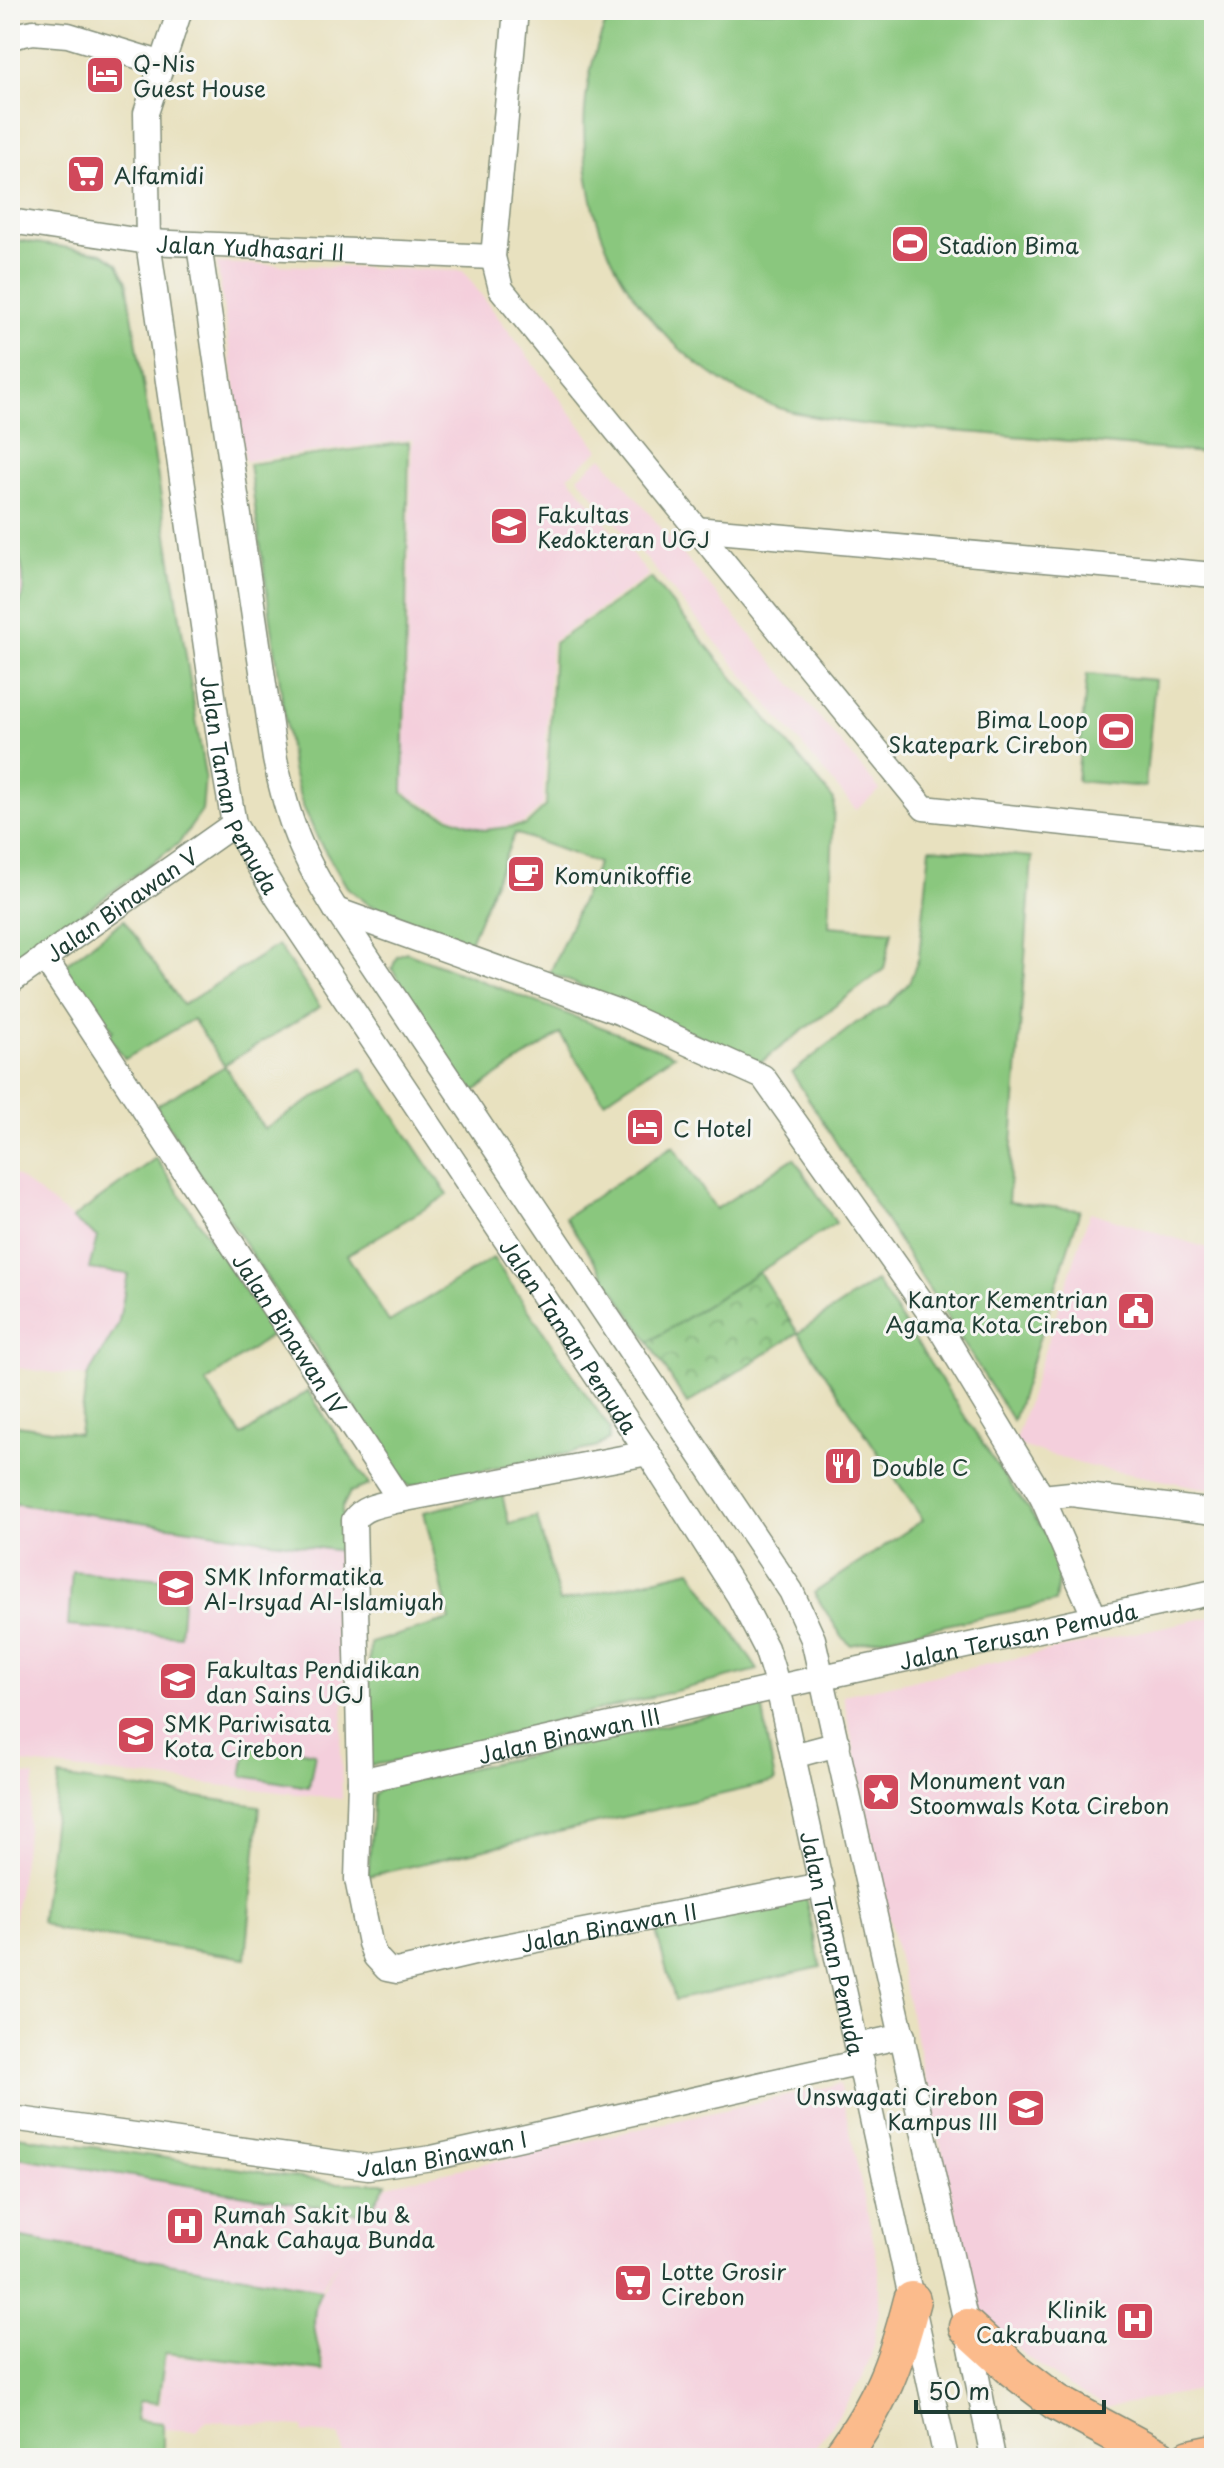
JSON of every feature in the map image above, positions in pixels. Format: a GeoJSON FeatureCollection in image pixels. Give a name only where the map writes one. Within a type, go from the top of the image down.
{"type":"FeatureCollection","features":[{"type":"Feature","properties":{"kind":"highway"},"geometry":{"type":"LineString","coordinates":[[840,2458],[884,2390],[912,2300]]}},
{"type":"Feature","properties":{"kind":"highway"},"geometry":{"type":"LineString","coordinates":[[967,2327],[1014,2370],[1056,2402],[1160,2458]]}},
{"type":"Feature","properties":{"kind":"highway"},"geometry":{"type":"LineString","coordinates":[[1190,2458],[1214,2453]]}},
{"type":"Feature","properties":{"kind":"street","name":"Jalan Taman Pemuda"},"geometry":{"type":"LineString","coordinates":[[180,10],[146,113],[148,242],[234,824],[278,898],[648,1453],[739,1596],[766,1648],[778,1687],[946,2458]]}},
{"type":"Feature","properties":{"kind":"street"},"geometry":{"type":"LineString","coordinates":[[516,10],[493,257],[501,289],[924,808],[1214,839]]}},
{"type":"Feature","properties":{"kind":"street"},"geometry":{"type":"LineString","coordinates":[[31,34],[68,35],[163,64]]}},
{"type":"Feature","properties":{"kind":"street","name":"Jalan Yudhasari II"},"geometry":{"type":"LineString","coordinates":[[10,221],[148,242],[493,257]]}},
{"type":"Feature","properties":{"kind":"street","name":"Jalan Taman Pemuda"},"geometry":{"type":"LineString","coordinates":[[199,245],[282,793],[292,830],[310,870],[336,910],[791,1591],[813,1639],[967,2327],[993,2458]]}},
{"type":"Feature","properties":{"kind":"street"},"geometry":{"type":"LineString","coordinates":[[695,529],[1214,575]]}},
{"type":"Feature","properties":{"kind":"street","name":"Jalan Binawan V"},"geometry":{"type":"LineString","coordinates":[[10,982],[234,824]]}},
{"type":"Feature","properties":{"kind":"street"},"geometry":{"type":"LineString","coordinates":[[336,910],[619,1012],[763,1077],[938,1325],[1042,1497],[1095,1618]]}},
{"type":"Feature","properties":{"kind":"street","name":"Jalan Binawan IV"},"geometry":{"type":"LineString","coordinates":[[44,957],[400,1500]]}},
{"type":"Feature","properties":{"kind":"street"},"geometry":{"type":"LineString","coordinates":[[360,1781],[354,1520],[357,1514],[400,1500],[648,1453]]}},
{"type":"Feature","properties":{"kind":"street"},"geometry":{"type":"LineString","coordinates":[[1042,1497],[1071,1494],[1214,1512]]}},
{"type":"Feature","properties":{"kind":"street","name":"Jalan Terusan Pemuda"},"geometry":{"type":"LineString","coordinates":[[778,1687],[1214,1592]]}},
{"type":"Feature","properties":{"kind":"street","name":"Jalan Binawan III"},"geometry":{"type":"LineString","coordinates":[[360,1781],[778,1687]]}},
{"type":"Feature","properties":{"kind":"street"},"geometry":{"type":"LineString","coordinates":[[793,1756],[838,1744]]}},
{"type":"Feature","properties":{"kind":"street","name":"Jalan Binawan II"},"geometry":{"type":"LineString","coordinates":[[360,1781],[357,1879],[370,1943],[375,1956],[387,1969],[397,1971],[822,1885]]}},
{"type":"Feature","properties":{"kind":"street","name":"Jalan Binawan I"},"geometry":{"type":"LineString","coordinates":[[19,2119],[368,2167],[432,2158],[859,2054],[903,2036]]}},
{"type":"Feature","properties":{"kind":"shaded area","name":"Fakultas Kedokteran UGJ"},"geometry":{"type":"Polygon","coordinates":[[[217,263],[463,271],[599,450],[568,476],[649,575],[551,642],[543,805],[524,823],[483,829],[428,806],[404,792],[412,439],[245,461],[217,263]]]}},
{"type":"Feature","properties":{"kind":"shaded area"},"geometry":{"type":"Polygon","coordinates":[[[602,457],[880,790],[856,810],[578,477],[602,457]]]}},
{"type":"Feature","properties":{"kind":"shaded area"},"geometry":{"type":"Polygon","coordinates":[[[10,529],[21,563],[23,596],[19,606],[10,684],[10,529]]]}},
{"type":"Feature","properties":{"kind":"shaded area"},"geometry":{"type":"Polygon","coordinates":[[[10,1171],[97,1237],[128,1274],[118,1325],[87,1377],[10,1367],[10,1171]]]}},
{"type":"Feature","properties":{"kind":"shaded area","name":"Kantor Kementrian Agama Kota Cirebon"},"geometry":{"type":"Polygon","coordinates":[[[1090,1212],[1214,1250],[1214,1490],[1088,1466],[1014,1444],[1090,1212]]]}},
{"type":"Feature","properties":{"kind":"shaded area"},"geometry":{"type":"Polygon","coordinates":[[[10,1503],[341,1551],[346,1670],[341,1747],[342,1799],[10,1762],[10,1503]]]}},
{"type":"Feature","properties":{"kind":"shaded area"},"geometry":{"type":"Polygon","coordinates":[[[1214,1616],[1214,2387],[1108,2407],[1068,2386],[1027,2357],[978,2311],[880,1878],[843,1695],[1214,1616]]]}},
{"type":"Feature","properties":{"kind":"shaded area"},"geometry":{"type":"Polygon","coordinates":[[[10,1773],[35,1776],[10,1950],[10,1773]]]}},
{"type":"Feature","properties":{"kind":"shaded area"},"geometry":{"type":"Polygon","coordinates":[[[840,2084],[879,2267],[879,2311],[871,2356],[862,2378],[807,2458],[343,2458],[339,2435],[304,2433],[303,2427],[206,2421],[197,2431],[165,2429],[165,2422],[138,2418],[140,2403],[160,2405],[166,2355],[326,2373],[314,2322],[316,2307],[322,2289],[345,2252],[321,2288],[10,2236],[10,2157],[368,2215],[387,2185],[840,2084]]]}},
{"type":"Feature","properties":{"kind":"green space","name":"Stadion Bima"},"geometry":{"type":"Polygon","coordinates":[[[612,10],[1214,10],[1214,454],[886,426],[816,417],[759,401],[697,364],[645,312],[608,249],[596,216],[586,164],[585,112],[593,60],[612,10]]]}},
{"type":"Feature","properties":{"kind":"green space"},"geometry":{"type":"Polygon","coordinates":[[[10,239],[102,253],[118,264],[127,282],[205,776],[202,811],[179,843],[10,966],[10,687],[23,587],[22,566],[10,527],[10,239]]]}},
{"type":"Feature","properties":{"kind":"green space"},"geometry":{"type":"Polygon","coordinates":[[[409,442],[403,793],[428,809],[484,830],[526,825],[546,806],[554,643],[651,578],[834,800],[829,926],[892,931],[884,969],[761,1062],[550,973],[598,863],[515,833],[469,944],[368,904],[347,887],[319,841],[302,804],[292,769],[249,464],[409,442]]]}},
{"type":"Feature","properties":{"kind":"green space","name":"Bima Loop Skatepark Cirebon"},"geometry":{"type":"Polygon","coordinates":[[[1087,674],[1155,680],[1145,787],[1077,781],[1087,674]]]}},
{"type":"Feature","properties":{"kind":"green space"},"geometry":{"type":"Polygon","coordinates":[[[930,848],[1032,857],[1008,1202],[1080,1210],[1013,1421],[792,1073],[856,1023],[889,1004],[909,983],[919,957],[930,848]]]}},
{"type":"Feature","properties":{"kind":"green space"},"geometry":{"type":"Polygon","coordinates":[[[124,920],[183,1005],[278,945],[320,1007],[224,1065],[193,1019],[125,1059],[108,1035],[113,1030],[103,1016],[96,1020],[63,966],[124,920]]]}},
{"type":"Feature","properties":{"kind":"green space"},"geometry":{"type":"Polygon","coordinates":[[[406,952],[674,1055],[604,1101],[560,1034],[470,1094],[392,969],[397,956],[406,952]]]}},
{"type":"Feature","properties":{"kind":"green space"},"geometry":{"type":"Polygon","coordinates":[[[225,1066],[264,1129],[362,1068],[448,1195],[347,1255],[389,1322],[493,1258],[610,1429],[609,1440],[594,1448],[410,1486],[403,1482],[156,1106],[225,1066]]]}},
{"type":"Feature","properties":{"kind":"green space"},"geometry":{"type":"Polygon","coordinates":[[[673,1146],[716,1209],[794,1158],[836,1223],[649,1342],[565,1217],[673,1146]]]}},
{"type":"Feature","properties":{"kind":"green space"},"geometry":{"type":"Polygon","coordinates":[[[156,1158],[273,1334],[206,1382],[242,1436],[308,1391],[369,1485],[350,1492],[342,1508],[341,1551],[10,1503],[10,1424],[79,1434],[87,1377],[118,1325],[128,1274],[89,1269],[97,1237],[72,1219],[156,1158]]]}},
{"type":"Feature","properties":{"kind":"green space"},"geometry":{"type":"Polygon","coordinates":[[[759,1272],[798,1333],[687,1404],[649,1342],[759,1272]]]}},
{"type":"Feature","properties":{"kind":"green space"},"geometry":{"type":"Polygon","coordinates":[[[876,1281],[1000,1470],[1062,1556],[1055,1602],[851,1645],[843,1638],[814,1593],[923,1520],[798,1333],[876,1281]]]}},
{"type":"Feature","properties":{"kind":"green space"},"geometry":{"type":"Polygon","coordinates":[[[502,1494],[509,1524],[537,1517],[560,1602],[691,1570],[758,1670],[400,1761],[371,1765],[366,1760],[370,1643],[450,1620],[424,1512],[502,1494]]]}},
{"type":"Feature","properties":{"kind":"green space"},"geometry":{"type":"Polygon","coordinates":[[[72,1571],[185,1581],[180,1636],[68,1626],[72,1571]]]}},
{"type":"Feature","properties":{"kind":"green space"},"geometry":{"type":"Polygon","coordinates":[[[762,1704],[775,1782],[368,1876],[374,1794],[384,1787],[762,1704]]]}},
{"type":"Feature","properties":{"kind":"green space"},"geometry":{"type":"Polygon","coordinates":[[[248,1742],[315,1753],[309,1787],[242,1776],[248,1742]]]}},
{"type":"Feature","properties":{"kind":"green space"},"geometry":{"type":"Polygon","coordinates":[[[59,1777],[260,1806],[246,1958],[58,1930],[41,1922],[59,1777]]]}},
{"type":"Feature","properties":{"kind":"green space"},"geometry":{"type":"Polygon","coordinates":[[[805,1896],[821,1967],[675,2000],[655,1928],[805,1896]]]}},
{"type":"Feature","properties":{"kind":"green space"},"geometry":{"type":"Polygon","coordinates":[[[10,2135],[336,2183],[386,2183],[368,2215],[10,2156],[10,2135]]]}},
{"type":"Feature","properties":{"kind":"green space"},"geometry":{"type":"Polygon","coordinates":[[[10,2236],[321,2289],[314,2320],[324,2371],[165,2353],[158,2403],[139,2401],[136,2420],[163,2423],[163,2458],[10,2458],[10,2236]]]}},
{"type":"Feature","properties":{"kind":"place","name":"Q-Nis Guest House"},"geometry":{"type":"Point","coordinates":[105,75]}},
{"type":"Feature","properties":{"kind":"place","name":"Alfamidi"},"geometry":{"type":"Point","coordinates":[86,174]}},
{"type":"Feature","properties":{"kind":"place","name":"Stadion Bima"},"geometry":{"type":"Point","coordinates":[910,244]}},
{"type":"Feature","properties":{"kind":"place","name":"Fakultas Kedokteran UGJ"},"geometry":{"type":"Point","coordinates":[509,526]}},
{"type":"Feature","properties":{"kind":"place","name":"Bima Loop Skatepark Cirebon"},"geometry":{"type":"Point","coordinates":[1116,731]}},
{"type":"Feature","properties":{"kind":"place","name":"Komunikoffie"},"geometry":{"type":"Point","coordinates":[526,874]}},
{"type":"Feature","properties":{"kind":"place","name":"C Hotel"},"geometry":{"type":"Point","coordinates":[645,1127]}},
{"type":"Feature","properties":{"kind":"place","name":"Kantor Kementrian Agama Kota Cirebon"},"geometry":{"type":"Point","coordinates":[1136,1311]}},
{"type":"Feature","properties":{"kind":"place","name":"Double C"},"geometry":{"type":"Point","coordinates":[843,1466]}},
{"type":"Feature","properties":{"kind":"place","name":"SMK Informatika Al-Irsyad Al-Islamiyah"},"geometry":{"type":"Point","coordinates":[176,1588]}},
{"type":"Feature","properties":{"kind":"place","name":"Fakultas Pendidikan dan Sains UGJ"},"geometry":{"type":"Point","coordinates":[178,1681]}},
{"type":"Feature","properties":{"kind":"place","name":"SMK Pariwisata Kota Cirebon"},"geometry":{"type":"Point","coordinates":[136,1735]}},
{"type":"Feature","properties":{"kind":"place","name":"Monument van Stoomwals Kota Cirebon"},"geometry":{"type":"Point","coordinates":[881,1792]}},
{"type":"Feature","properties":{"kind":"place","name":"Unswagati Cirebon Kampus III"},"geometry":{"type":"Point","coordinates":[1026,2108]}},
{"type":"Feature","properties":{"kind":"place","name":"Rumah Sakit Ibu & Anak Cahaya Bunda"},"geometry":{"type":"Point","coordinates":[185,2226]}},
{"type":"Feature","properties":{"kind":"place","name":"Lotte Grosir Cirebon"},"geometry":{"type":"Point","coordinates":[633,2283]}},
{"type":"Feature","properties":{"kind":"place","name":"Klinik Cakrabuana"},"geometry":{"type":"Point","coordinates":[1135,2321]}}]}
